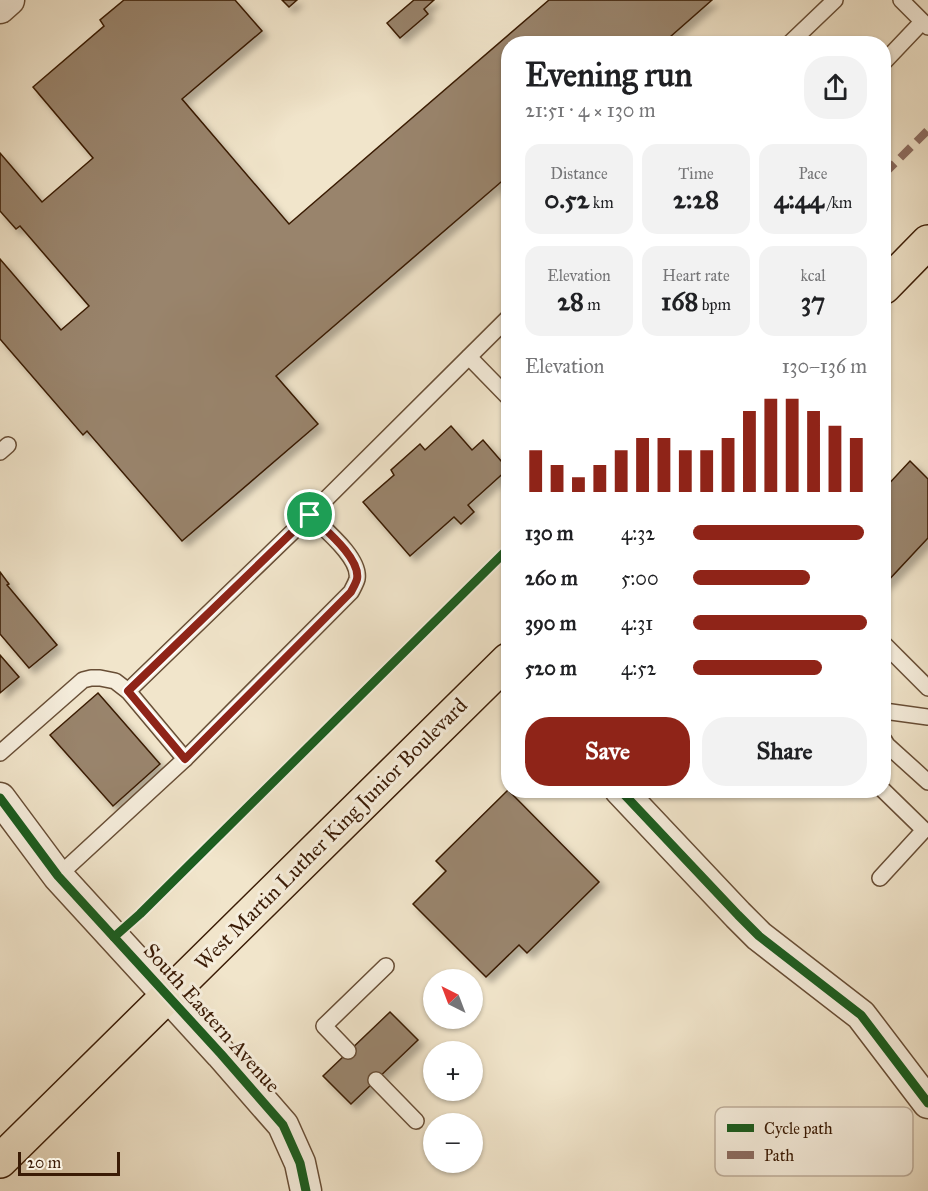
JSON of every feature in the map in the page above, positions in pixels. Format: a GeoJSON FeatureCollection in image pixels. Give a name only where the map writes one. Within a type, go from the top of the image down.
{"type":"FeatureCollection","features":[{"type":"Feature","properties":{"kind":"main road"},"geometry":{"type":"LineString","coordinates":[[891,279],[928,242]]}},
{"type":"Feature","properties":{"kind":"main road","name":"West Martin Luther King Junior Boulevard"},"geometry":{"type":"LineString","coordinates":[[0,1161],[501,672]]}},
{"type":"Feature","properties":{"kind":"street"},"geometry":{"type":"LineString","coordinates":[[0,8],[9,0]]}},
{"type":"Feature","properties":{"kind":"street","name":"South Eastern Avenue"},"geometry":{"type":"LineString","coordinates":[[0,798],[58,876],[168,995],[283,1125],[300,1163],[306,1191]]}},
{"type":"Feature","properties":{"kind":"street"},"geometry":{"type":"LineString","coordinates":[[628,798],[759,936],[861,1015],[928,1103]]}},
{"type":"Feature","properties":{"kind":"lane"},"geometry":{"type":"LineString","coordinates":[[797,36],[835,0]]}},
{"type":"Feature","properties":{"kind":"lane"},"geometry":{"type":"LineString","coordinates":[[891,56],[925,24],[901,0]]}},
{"type":"Feature","properties":{"kind":"lane"},"geometry":{"type":"LineString","coordinates":[[128,691],[310,515],[501,325]]}},
{"type":"Feature","properties":{"kind":"lane"},"geometry":{"type":"LineString","coordinates":[[469,357],[501,390]]}},
{"type":"Feature","properties":{"kind":"lane"},"geometry":{"type":"LineString","coordinates":[[58,876],[185,759],[351,592],[357,579],[357,569],[353,559],[310,515]]}},
{"type":"Feature","properties":{"kind":"lane"},"geometry":{"type":"LineString","coordinates":[[891,651],[928,688]]}},
{"type":"Feature","properties":{"kind":"lane"},"geometry":{"type":"LineString","coordinates":[[0,753],[83,680],[100,678],[115,681],[128,691],[185,759]]}},
{"type":"Feature","properties":{"kind":"lane"},"geometry":{"type":"LineString","coordinates":[[891,712],[928,717]]}},
{"type":"Feature","properties":{"kind":"lane"},"geometry":{"type":"LineString","coordinates":[[891,749],[928,782]]}},
{"type":"Feature","properties":{"kind":"lane"},"geometry":{"type":"LineString","coordinates":[[880,878],[924,830],[891,798]]}},
{"type":"Feature","properties":{"kind":"lane"},"geometry":{"type":"LineString","coordinates":[[348,1051],[324,1026],[386,966]]}},
{"type":"Feature","properties":{"kind":"lane"},"geometry":{"type":"LineString","coordinates":[[376,1080],[416,1120]]}},
{"type":"Feature","properties":{"kind":"building"},"geometry":{"type":"Polygon","coordinates":[[[124,0],[235,0],[262,31],[182,99],[289,224],[501,41],[501,182],[276,376],[318,424],[182,541],[87,431],[83,435],[0,339],[0,259],[61,330],[89,306],[20,226],[16,229],[0,211],[0,153],[42,202],[93,158],[33,87],[104,26],[100,20],[124,0]]]}},
{"type":"Feature","properties":{"kind":"building"},"geometry":{"type":"Polygon","coordinates":[[[282,0],[297,0],[289,7],[282,0]]]}},
{"type":"Feature","properties":{"kind":"building"},"geometry":{"type":"Polygon","coordinates":[[[414,0],[434,0],[424,9],[428,14],[400,38],[387,23],[414,0]]]}},
{"type":"Feature","properties":{"kind":"building"},"geometry":{"type":"Polygon","coordinates":[[[549,0],[712,0],[671,36],[507,36],[549,0]]]}},
{"type":"Feature","properties":{"kind":"building"},"geometry":{"type":"Polygon","coordinates":[[[451,426],[472,450],[483,440],[501,461],[501,475],[468,505],[474,512],[461,524],[454,517],[410,556],[363,502],[394,475],[391,470],[420,444],[425,450],[451,426]]]}},
{"type":"Feature","properties":{"kind":"building"},"geometry":{"type":"Polygon","coordinates":[[[910,461],[928,479],[928,538],[891,578],[891,481],[910,461]]]}},
{"type":"Feature","properties":{"kind":"building"},"geometry":{"type":"Polygon","coordinates":[[[0,572],[9,584],[7,585],[57,645],[29,668],[0,634],[0,572]]]}},
{"type":"Feature","properties":{"kind":"building"},"geometry":{"type":"Polygon","coordinates":[[[0,655],[19,677],[0,693],[0,655]]]}},
{"type":"Feature","properties":{"kind":"building"},"geometry":{"type":"Polygon","coordinates":[[[98,693],[160,764],[113,806],[50,735],[98,693]]]}},
{"type":"Feature","properties":{"kind":"building"},"geometry":{"type":"Polygon","coordinates":[[[501,797],[516,798],[599,882],[527,953],[519,945],[486,977],[483,969],[478,969],[413,904],[446,871],[436,861],[501,797]]]}},
{"type":"Feature","properties":{"kind":"building"},"geometry":{"type":"Polygon","coordinates":[[[390,1012],[418,1040],[351,1104],[323,1076],[390,1012]]]}},
{"type":"Feature","properties":{"kind":"marked path"},"geometry":{"type":"LineString","coordinates":[[891,167],[928,130]]}},
{"type":"Feature","properties":{"kind":"cycle path"},"geometry":{"type":"LineString","coordinates":[[114,937],[140,914],[501,556]]}},
{"type":"Feature","properties":{"kind":"cycle path"},"geometry":{"type":"LineString","coordinates":[[0,798],[58,876],[283,1125],[300,1163],[306,1191]]}},
{"type":"Feature","properties":{"kind":"cycle path"},"geometry":{"type":"LineString","coordinates":[[628,798],[759,936],[861,1015],[928,1103]]}},
{"type":"Feature","properties":{"kind":"route"},"geometry":{"type":"LineString","coordinates":[[310,515],[353,559],[357,569],[357,579],[351,592],[185,759],[128,691],[310,515]]}}]}
